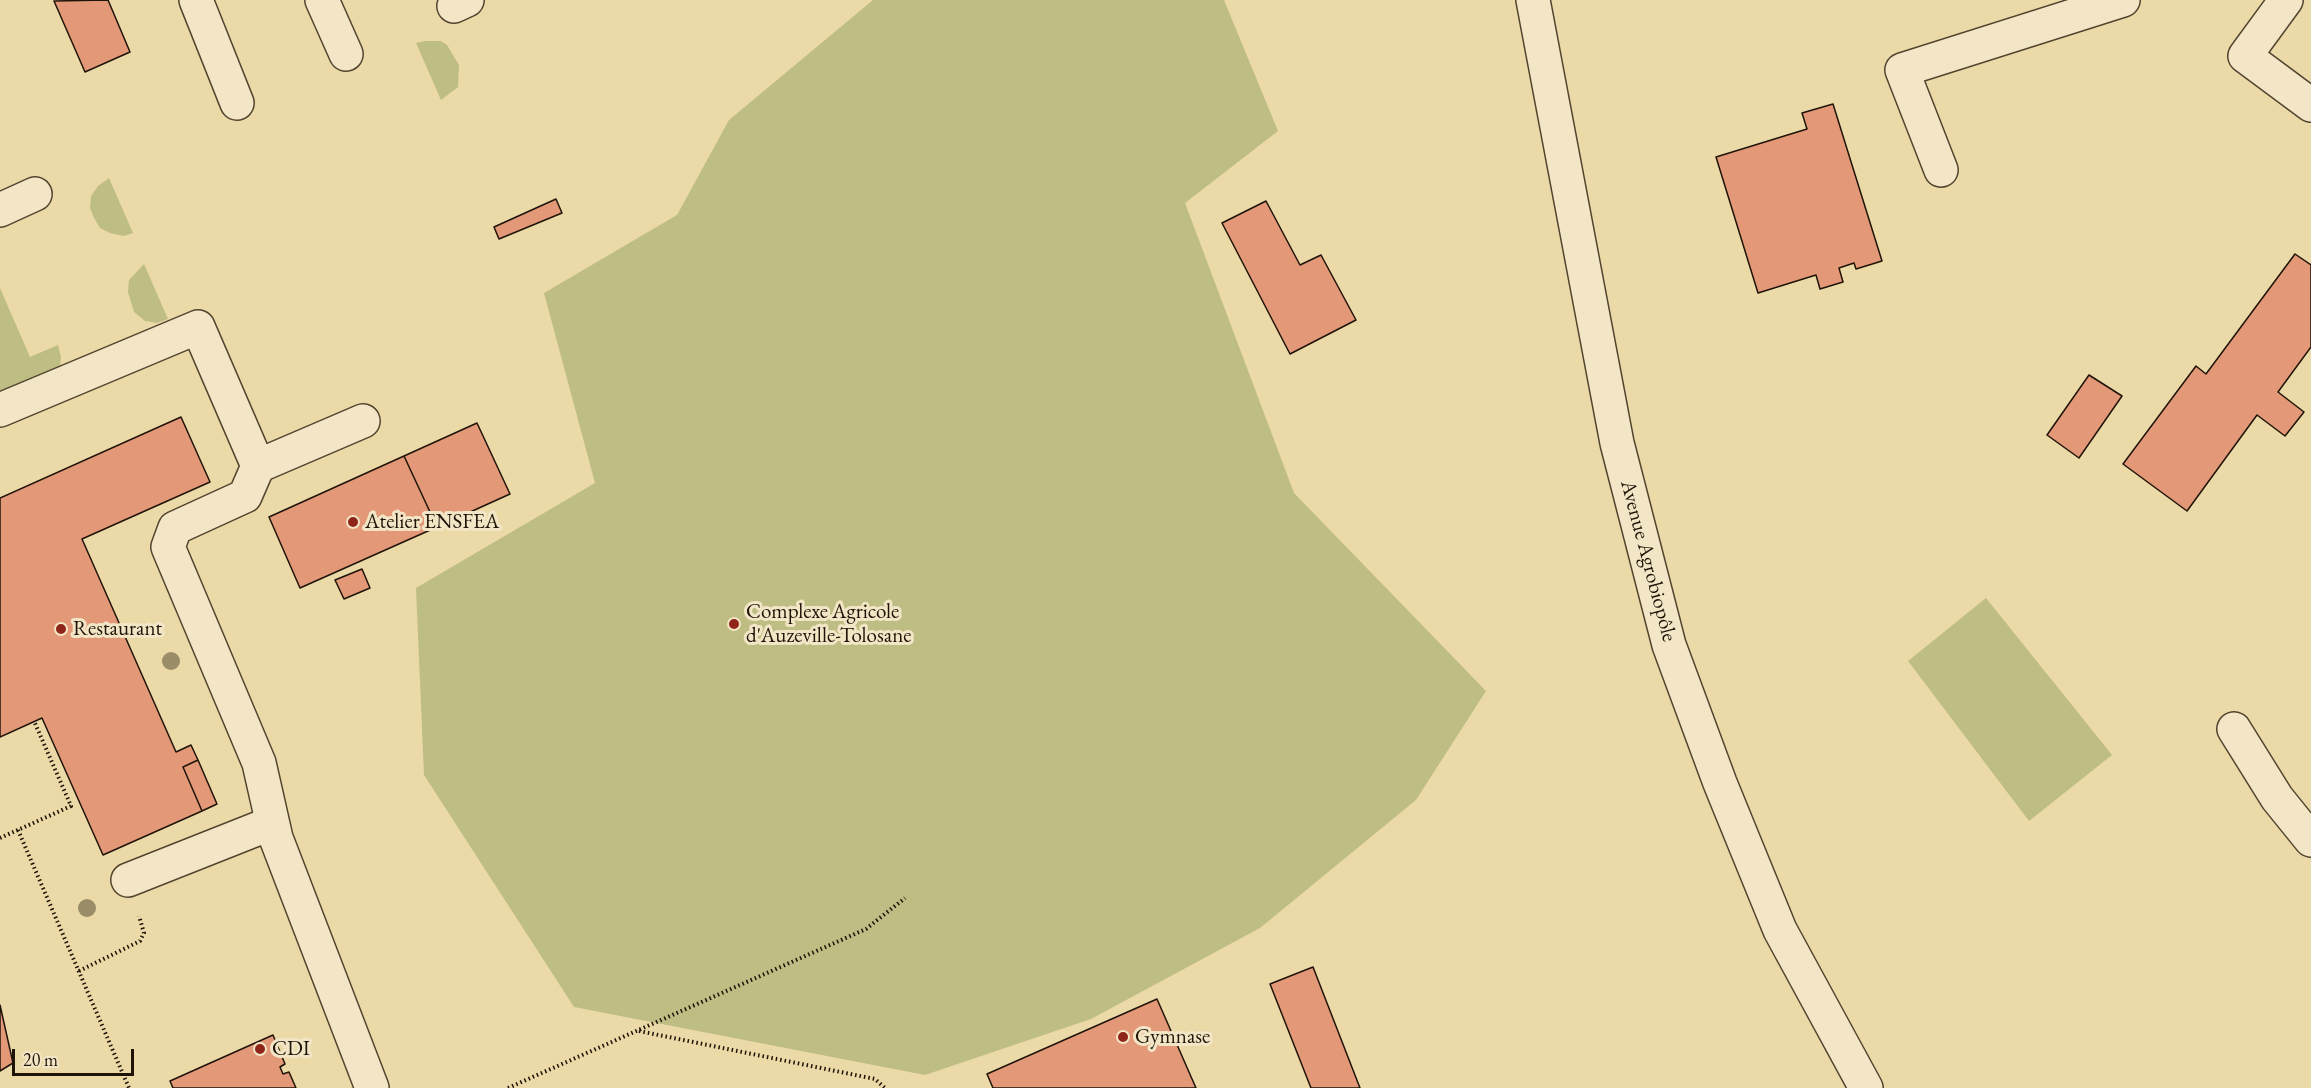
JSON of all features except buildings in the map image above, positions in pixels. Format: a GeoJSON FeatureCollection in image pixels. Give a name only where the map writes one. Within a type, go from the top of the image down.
{"type":"FeatureCollection","features":[{"type":"Feature","properties":{"kind":"street"},"geometry":{"type":"LineString","coordinates":[[196,0],[237,103]]}},
{"type":"Feature","properties":{"kind":"street"},"geometry":{"type":"LineString","coordinates":[[322,0],[346,54]]}},
{"type":"Feature","properties":{"kind":"street","name":"Avenue Agrobiopôle"},"geometry":{"type":"LineString","coordinates":[[1533,0],[1617,443],[1669,645],[1720,783],[1780,930],[1866,1088]]}},
{"type":"Feature","properties":{"kind":"street"},"geometry":{"type":"LineString","coordinates":[[1941,170],[1902,70],[2123,0]]}},
{"type":"Feature","properties":{"kind":"street"},"geometry":{"type":"LineString","coordinates":[[2286,0],[2245,56],[2311,105]]}},
{"type":"Feature","properties":{"kind":"street"},"geometry":{"type":"LineString","coordinates":[[0,210],[35,194]]}},
{"type":"Feature","properties":{"kind":"street"},"geometry":{"type":"LineString","coordinates":[[0,410],[198,327],[258,466]]}},
{"type":"Feature","properties":{"kind":"street"},"geometry":{"type":"LineString","coordinates":[[363,421],[258,466],[244,496],[175,528],[168,547],[259,762],[276,838],[372,1088]]}},
{"type":"Feature","properties":{"kind":"street"},"geometry":{"type":"LineString","coordinates":[[2235,729],[2277,798],[2311,840]]}},
{"type":"Feature","properties":{"kind":"street"},"geometry":{"type":"LineString","coordinates":[[128,880],[272,823]]}},
{"type":"Feature","properties":{"kind":"path"},"geometry":{"type":"LineString","coordinates":[[0,838],[71,806],[34,721]]}},
{"type":"Feature","properties":{"kind":"path"},"geometry":{"type":"LineString","coordinates":[[18,830],[129,1088]]}},
{"type":"Feature","properties":{"kind":"path"},"geometry":{"type":"LineString","coordinates":[[79,971],[140,941],[144,933],[128,880]]}},
{"type":"Feature","properties":{"kind":"path"},"geometry":{"type":"LineString","coordinates":[[511,1087],[866,929],[905,898]]}},
{"type":"Feature","properties":{"kind":"path"},"geometry":{"type":"LineString","coordinates":[[639,1031],[875,1079],[885,1088]]}},
{"type":"Feature","properties":{"kind":"shaded area"},"geometry":{"type":"Polygon","coordinates":[[[873,0],[1224,0],[1278,131],[1185,203],[1294,493],[1486,691],[1416,800],[1260,928],[1091,1019],[925,1075],[574,1007],[424,775],[416,588],[595,483],[544,293],[677,215],[729,120],[873,0]]]}},
{"type":"Feature","properties":{"kind":"shaded area"},"geometry":{"type":"Polygon","coordinates":[[[441,41],[447,45],[459,65],[458,87],[441,100],[416,43],[441,41]]]}},
{"type":"Feature","properties":{"kind":"shaded area"},"geometry":{"type":"Polygon","coordinates":[[[109,178],[133,233],[124,236],[110,233],[100,228],[94,218],[90,208],[91,196],[98,186],[109,178]]]}},
{"type":"Feature","properties":{"kind":"shaded area"},"geometry":{"type":"Polygon","coordinates":[[[144,264],[168,319],[157,323],[145,321],[134,312],[128,292],[129,280],[144,264]]]}},
{"type":"Feature","properties":{"kind":"shaded area"},"geometry":{"type":"Polygon","coordinates":[[[0,288],[30,357],[58,345],[61,357],[60,366],[53,374],[0,396],[0,288]]]}},
{"type":"Feature","properties":{"kind":"shaded area"},"geometry":{"type":"Polygon","coordinates":[[[1986,598],[2112,755],[2029,821],[1908,661],[1986,598]]]}},
{"type":"Feature","properties":{"kind":"place","name":"Atelier ENSFEA"},"geometry":{"type":"Point","coordinates":[353,522]}},
{"type":"Feature","properties":{"kind":"place","name":"Complexe Agricole d'Auzeville-Tolosane"},"geometry":{"type":"Point","coordinates":[734,624]}},
{"type":"Feature","properties":{"kind":"place","name":"Restaurant"},"geometry":{"type":"Point","coordinates":[61,629]}},
{"type":"Feature","properties":{"kind":"place","name":"Gymnase"},"geometry":{"type":"Point","coordinates":[1123,1037]}},
{"type":"Feature","properties":{"kind":"place","name":"CDI"},"geometry":{"type":"Point","coordinates":[260,1049]}}]}
